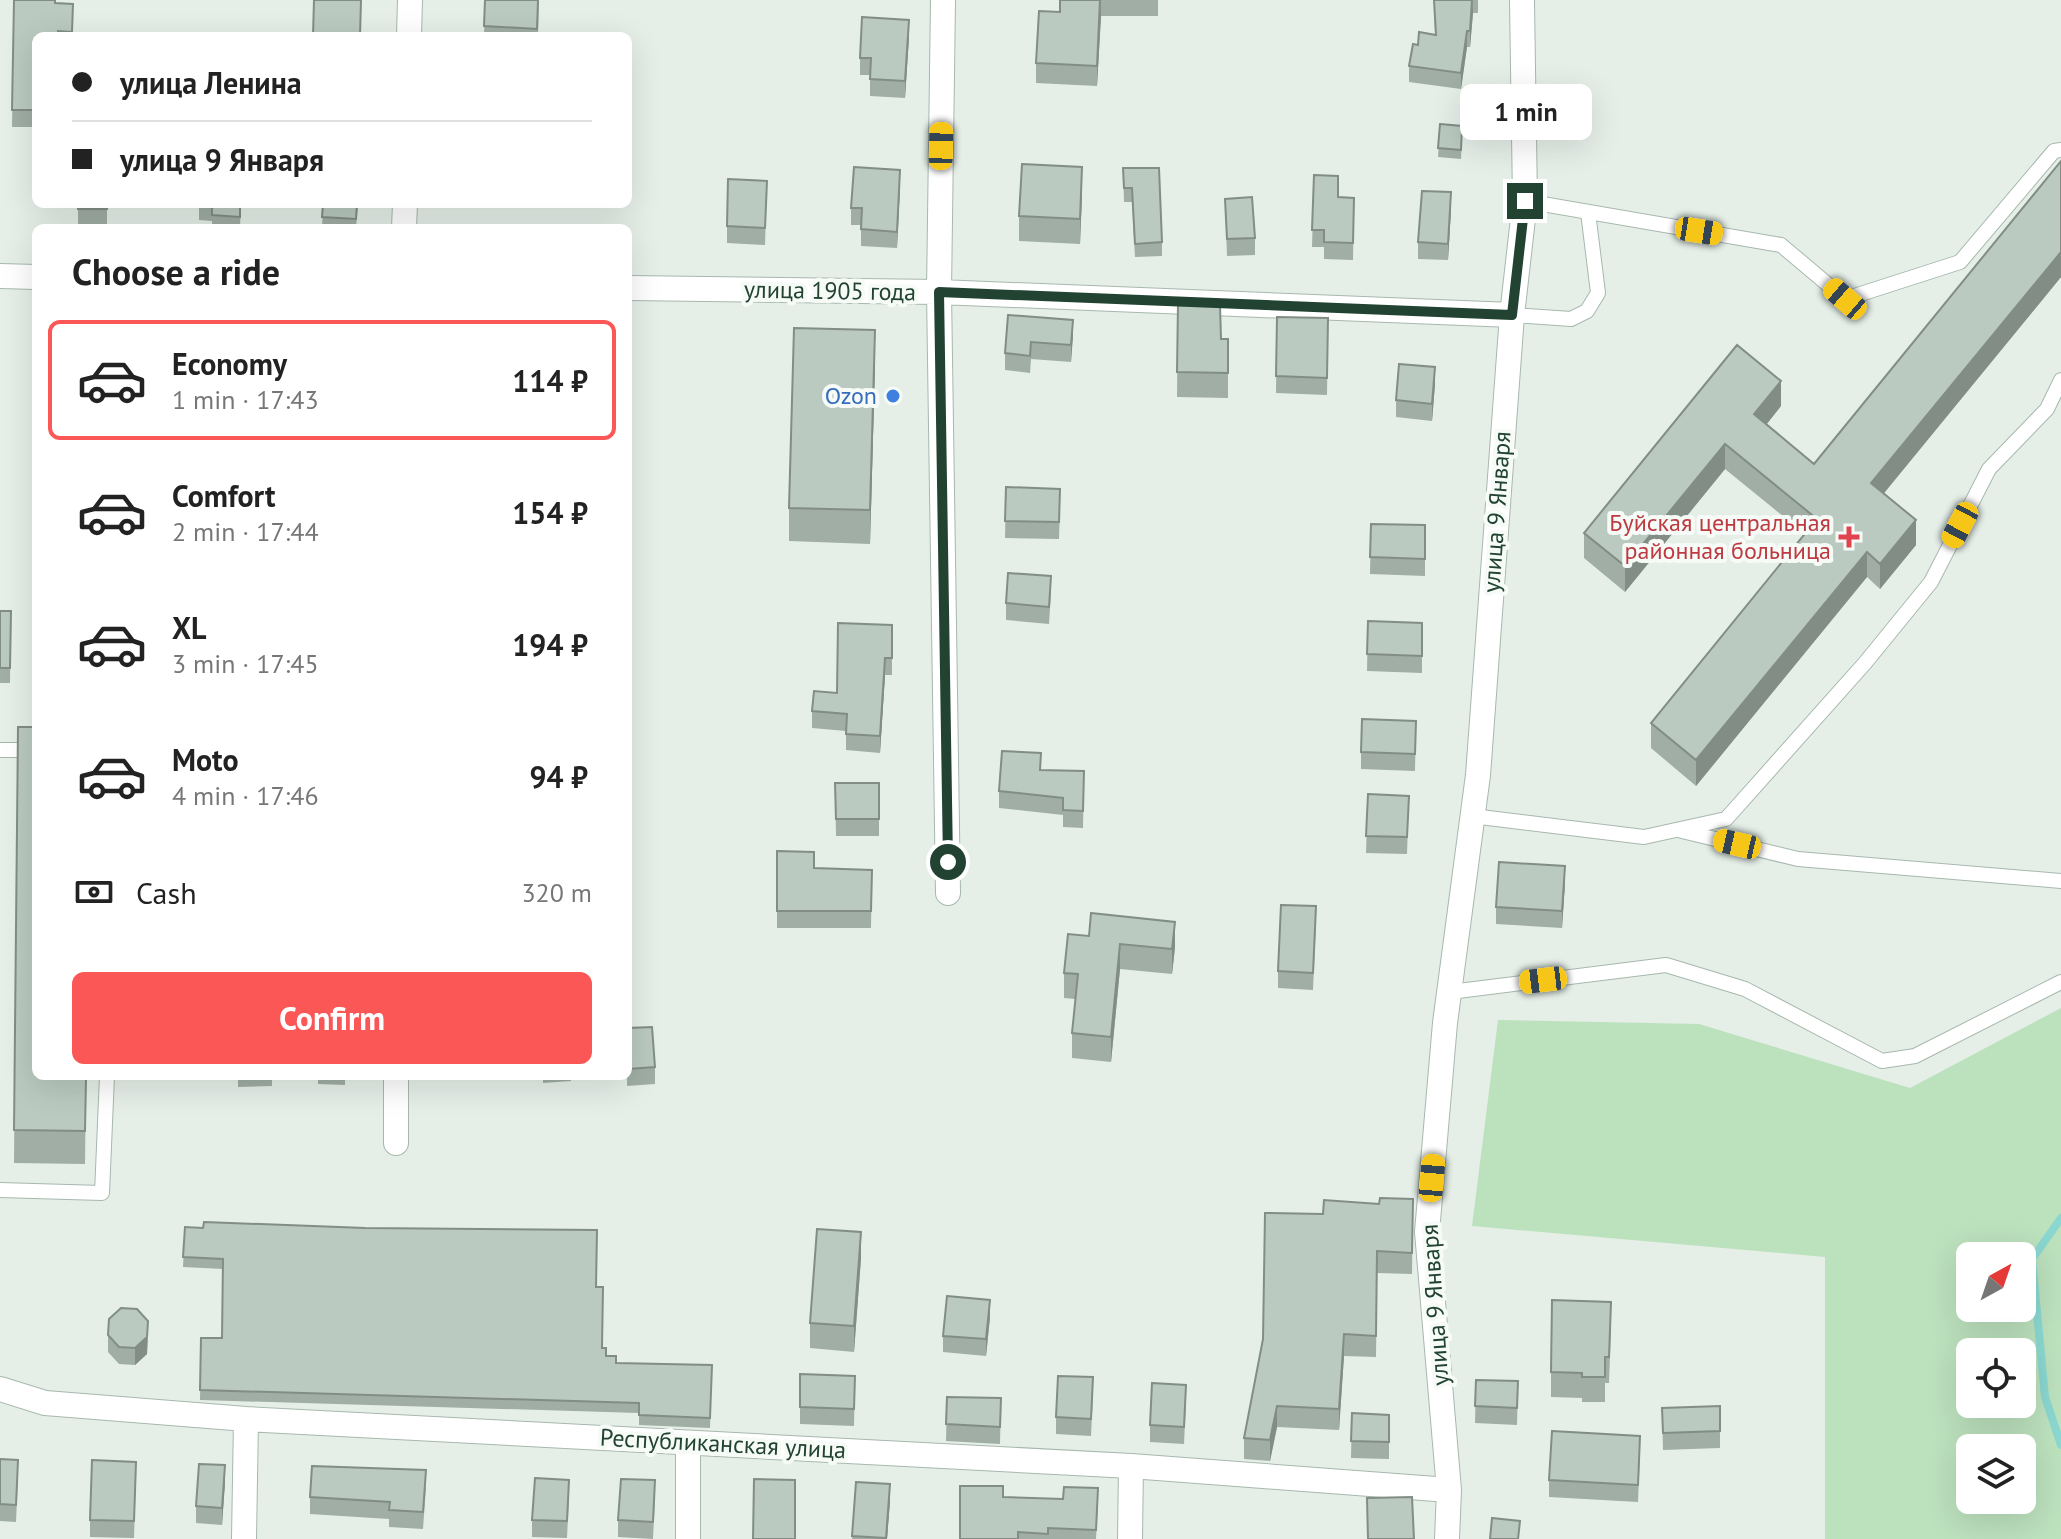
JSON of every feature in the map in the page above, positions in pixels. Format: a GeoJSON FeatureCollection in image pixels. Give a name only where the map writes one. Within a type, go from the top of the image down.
{"type":"FeatureCollection","features":[{"type":"Feature","properties":{"kind":"street"},"geometry":{"type":"LineString","coordinates":[[409,32],[410,0]]}},
{"type":"Feature","properties":{"kind":"street"},"geometry":{"type":"LineString","coordinates":[[943,0],[939,292],[948,893]]}},
{"type":"Feature","properties":{"kind":"street","name":"улица 9 Января"},"geometry":{"type":"LineString","coordinates":[[1447,1539],[1449,1490],[1427,1232],[1445,1023],[1478,775],[1512,315],[1525,201],[1522,0]]}},
{"type":"Feature","properties":{"kind":"street"},"geometry":{"type":"LineString","coordinates":[[0,276],[32,277]]}},
{"type":"Feature","properties":{"kind":"street","name":"улица 1905 года"},"geometry":{"type":"LineString","coordinates":[[632,288],[939,292],[1512,315]]}},
{"type":"Feature","properties":{"kind":"street"},"geometry":{"type":"LineString","coordinates":[[396,1080],[396,1143]]}},
{"type":"Feature","properties":{"kind":"street","name":"Республиканская улица"},"geometry":{"type":"LineString","coordinates":[[0,1389],[45,1403],[246,1419],[1131,1466],[1449,1490]]}},
{"type":"Feature","properties":{"kind":"street"},"geometry":{"type":"LineString","coordinates":[[244,1539],[246,1419]]}},
{"type":"Feature","properties":{"kind":"street"},"geometry":{"type":"LineString","coordinates":[[688,1443],[688,1539]]}},
{"type":"Feature","properties":{"kind":"street"},"geometry":{"type":"LineString","coordinates":[[1130,1539],[1131,1466]]}},
{"type":"Feature","properties":{"kind":"lane"},"geometry":{"type":"LineString","coordinates":[[1525,201],[1781,245],[1845,299],[1960,262],[2059,153]]}},
{"type":"Feature","properties":{"kind":"lane"},"geometry":{"type":"LineString","coordinates":[[1512,315],[1571,319],[1587,311],[1598,293],[1588,212]]}},
{"type":"Feature","properties":{"kind":"lane"},"geometry":{"type":"LineString","coordinates":[[1472,816],[1644,837],[1726,819],[1865,663],[1931,582],[1989,469],[2047,409],[2061,380]]}},
{"type":"Feature","properties":{"kind":"lane"},"geometry":{"type":"LineString","coordinates":[[0,750],[32,750]]}},
{"type":"Feature","properties":{"kind":"lane"},"geometry":{"type":"LineString","coordinates":[[1677,830],[1798,859],[2061,881]]}},
{"type":"Feature","properties":{"kind":"lane"},"geometry":{"type":"LineString","coordinates":[[1450,992],[1666,965],[1745,989],[1882,1061],[1915,1056],[2061,982]]}},
{"type":"Feature","properties":{"kind":"lane"},"geometry":{"type":"LineString","coordinates":[[0,1190],[102,1193],[107,1080]]}},
{"type":"Feature","properties":{"kind":"green space"},"geometry":{"type":"Polygon","coordinates":[[[2061,1008],[2061,1539],[1825,1539],[1825,1257],[1472,1226],[1498,1020],[1699,1024],[1910,1088],[2061,1008]]]}},
{"type":"Feature","properties":{"kind":"building"},"geometry":{"type":"Polygon","coordinates":[[[14,0],[55,0],[55,3],[73,4],[72,32],[32,32],[32,110],[12,110],[14,0]]]}},
{"type":"Feature","properties":{"kind":"building"},"geometry":{"type":"Polygon","coordinates":[[[314,0],[361,0],[360,32],[313,32],[314,0]]]}},
{"type":"Feature","properties":{"kind":"building"},"geometry":{"type":"Polygon","coordinates":[[[485,0],[538,0],[537,29],[484,26],[485,0]]]}},
{"type":"Feature","properties":{"kind":"building"},"geometry":{"type":"Polygon","coordinates":[[[1060,0],[1100,0],[1097,66],[1036,63],[1039,11],[1060,12],[1060,0]]]}},
{"type":"Feature","properties":{"kind":"building"},"geometry":{"type":"Polygon","coordinates":[[[1434,0],[1472,0],[1470,31],[1467,31],[1461,73],[1409,66],[1413,44],[1418,45],[1419,32],[1436,35],[1434,0]]]}},
{"type":"Feature","properties":{"kind":"building"},"geometry":{"type":"Polygon","coordinates":[[[862,17],[909,20],[905,81],[870,79],[871,58],[860,58],[862,17]]]}},
{"type":"Feature","properties":{"kind":"building"},"geometry":{"type":"Polygon","coordinates":[[[1440,124],[1462,126],[1461,150],[1438,148],[1440,124]]]}},
{"type":"Feature","properties":{"kind":"building"},"geometry":{"type":"Polygon","coordinates":[[[2061,161],[2061,252],[1871,483],[1916,520],[1880,564],[1867,552],[1696,760],[1651,723],[1817,519],[1725,444],[1625,566],[1584,533],[1737,345],[1781,381],[1754,414],[1814,464],[2061,161]]]}},
{"type":"Feature","properties":{"kind":"building"},"geometry":{"type":"Polygon","coordinates":[[[1022,164],[1082,167],[1080,219],[1019,216],[1022,164]]]}},
{"type":"Feature","properties":{"kind":"building"},"geometry":{"type":"Polygon","coordinates":[[[854,167],[900,170],[897,232],[861,229],[862,208],[851,208],[854,167]]]}},
{"type":"Feature","properties":{"kind":"building"},"geometry":{"type":"Polygon","coordinates":[[[1123,168],[1159,168],[1162,242],[1135,244],[1132,188],[1124,188],[1123,168]]]}},
{"type":"Feature","properties":{"kind":"building"},"geometry":{"type":"Polygon","coordinates":[[[1314,175],[1338,176],[1338,197],[1354,198],[1353,243],[1324,242],[1324,230],[1312,230],[1314,175]]]}},
{"type":"Feature","properties":{"kind":"building"},"geometry":{"type":"Polygon","coordinates":[[[728,179],[767,181],[765,228],[727,226],[728,179]]]}},
{"type":"Feature","properties":{"kind":"building"},"geometry":{"type":"Polygon","coordinates":[[[1422,191],[1451,192],[1448,244],[1418,242],[1422,191]]]}},
{"type":"Feature","properties":{"kind":"building"},"geometry":{"type":"Polygon","coordinates":[[[1252,197],[1255,238],[1227,239],[1225,199],[1252,197]]]}},
{"type":"Feature","properties":{"kind":"building"},"geometry":{"type":"Polygon","coordinates":[[[212,208],[240,208],[240,217],[212,215],[212,208]]]}},
{"type":"Feature","properties":{"kind":"building"},"geometry":{"type":"Polygon","coordinates":[[[323,208],[357,208],[356,219],[322,217],[323,208]]]}},
{"type":"Feature","properties":{"kind":"building"},"geometry":{"type":"Polygon","coordinates":[[[1178,304],[1220,305],[1221,339],[1228,339],[1228,373],[1177,372],[1178,304]]]}},
{"type":"Feature","properties":{"kind":"building"},"geometry":{"type":"Polygon","coordinates":[[[1008,315],[1073,320],[1071,345],[1031,342],[1030,356],[1005,353],[1008,315]]]}},
{"type":"Feature","properties":{"kind":"building"},"geometry":{"type":"Polygon","coordinates":[[[1277,317],[1328,318],[1327,378],[1276,376],[1277,317]]]}},
{"type":"Feature","properties":{"kind":"building"},"geometry":{"type":"Polygon","coordinates":[[[794,328],[875,330],[870,510],[789,508],[794,328]]]}},
{"type":"Feature","properties":{"kind":"building"},"geometry":{"type":"Polygon","coordinates":[[[1399,364],[1435,367],[1432,404],[1396,400],[1399,364]]]}},
{"type":"Feature","properties":{"kind":"building"},"geometry":{"type":"Polygon","coordinates":[[[1006,487],[1060,489],[1059,522],[1005,521],[1006,487]]]}},
{"type":"Feature","properties":{"kind":"building"},"geometry":{"type":"Polygon","coordinates":[[[1371,524],[1425,525],[1425,559],[1370,557],[1371,524]]]}},
{"type":"Feature","properties":{"kind":"building"},"geometry":{"type":"Polygon","coordinates":[[[1008,573],[1051,576],[1049,607],[1006,603],[1008,573]]]}},
{"type":"Feature","properties":{"kind":"building"},"geometry":{"type":"Polygon","coordinates":[[[0,611],[11,611],[10,668],[0,668],[0,611]]]}},
{"type":"Feature","properties":{"kind":"building"},"geometry":{"type":"Polygon","coordinates":[[[1368,621],[1422,623],[1422,656],[1367,654],[1368,621]]]}},
{"type":"Feature","properties":{"kind":"building"},"geometry":{"type":"Polygon","coordinates":[[[838,623],[892,625],[892,658],[885,658],[880,736],[846,734],[847,714],[812,711],[814,691],[837,693],[838,623]]]}},
{"type":"Feature","properties":{"kind":"building"},"geometry":{"type":"Polygon","coordinates":[[[1362,719],[1416,721],[1415,754],[1361,752],[1362,719]]]}},
{"type":"Feature","properties":{"kind":"building"},"geometry":{"type":"Polygon","coordinates":[[[18,727],[32,727],[32,1080],[86,1080],[85,1131],[14,1130],[18,727]]]}},
{"type":"Feature","properties":{"kind":"building"},"geometry":{"type":"Polygon","coordinates":[[[1002,751],[1041,753],[1040,770],[1084,771],[1083,811],[1063,810],[1063,798],[999,791],[1002,751]]]}},
{"type":"Feature","properties":{"kind":"building"},"geometry":{"type":"Polygon","coordinates":[[[835,783],[879,783],[879,819],[836,819],[835,783]]]}},
{"type":"Feature","properties":{"kind":"building"},"geometry":{"type":"Polygon","coordinates":[[[1368,794],[1409,796],[1407,837],[1366,836],[1368,794]]]}},
{"type":"Feature","properties":{"kind":"building"},"geometry":{"type":"Polygon","coordinates":[[[777,851],[814,852],[814,868],[872,870],[871,911],[777,911],[777,851]]]}},
{"type":"Feature","properties":{"kind":"building"},"geometry":{"type":"Polygon","coordinates":[[[1499,862],[1565,866],[1562,911],[1496,907],[1499,862]]]}},
{"type":"Feature","properties":{"kind":"building"},"geometry":{"type":"Polygon","coordinates":[[[1281,905],[1316,906],[1313,973],[1278,971],[1281,905]]]}},
{"type":"Feature","properties":{"kind":"building"},"geometry":{"type":"Polygon","coordinates":[[[1091,913],[1175,922],[1172,949],[1120,944],[1111,1037],[1072,1033],[1078,974],[1064,973],[1068,934],[1089,936],[1091,913]]]}},
{"type":"Feature","properties":{"kind":"building"},"geometry":{"type":"Polygon","coordinates":[[[652,1027],[655,1067],[632,1069],[632,1028],[652,1027]]]}},
{"type":"Feature","properties":{"kind":"building"},"geometry":{"type":"Polygon","coordinates":[[[1380,1198],[1413,1199],[1412,1253],[1377,1251],[1376,1336],[1344,1334],[1339,1409],[1277,1406],[1270,1440],[1244,1438],[1263,1339],[1265,1213],[1323,1214],[1324,1200],[1379,1204],[1380,1198]]]}},
{"type":"Feature","properties":{"kind":"building"},"geometry":{"type":"Polygon","coordinates":[[[204,1222],[365,1228],[597,1230],[596,1287],[603,1287],[602,1348],[606,1348],[606,1356],[616,1356],[616,1363],[712,1365],[710,1418],[639,1415],[639,1403],[200,1390],[201,1338],[222,1338],[223,1259],[183,1257],[185,1227],[203,1228],[204,1222]]]}},
{"type":"Feature","properties":{"kind":"building"},"geometry":{"type":"Polygon","coordinates":[[[817,1229],[861,1232],[854,1326],[810,1323],[817,1229]]]}},
{"type":"Feature","properties":{"kind":"building"},"geometry":{"type":"Polygon","coordinates":[[[947,1296],[990,1300],[986,1339],[943,1336],[947,1296]]]}},
{"type":"Feature","properties":{"kind":"building"},"geometry":{"type":"Polygon","coordinates":[[[1552,1300],[1611,1302],[1605,1377],[1551,1372],[1552,1300]]]}},
{"type":"Feature","properties":{"kind":"building"},"geometry":{"type":"Polygon","coordinates":[[[121,1308],[137,1309],[148,1321],[147,1337],[135,1348],[119,1347],[108,1335],[109,1319],[121,1308]]]}},
{"type":"Feature","properties":{"kind":"building"},"geometry":{"type":"Polygon","coordinates":[[[800,1374],[855,1376],[854,1409],[800,1407],[800,1374]]]}},
{"type":"Feature","properties":{"kind":"building"},"geometry":{"type":"Polygon","coordinates":[[[1058,1376],[1093,1377],[1091,1419],[1056,1417],[1058,1376]]]}},
{"type":"Feature","properties":{"kind":"building"},"geometry":{"type":"Polygon","coordinates":[[[1476,1380],[1518,1381],[1517,1408],[1475,1406],[1476,1380]]]}},
{"type":"Feature","properties":{"kind":"building"},"geometry":{"type":"Polygon","coordinates":[[[1152,1383],[1186,1385],[1184,1427],[1150,1425],[1152,1383]]]}},
{"type":"Feature","properties":{"kind":"building"},"geometry":{"type":"Polygon","coordinates":[[[947,1397],[1001,1398],[1000,1427],[946,1424],[947,1397]]]}},
{"type":"Feature","properties":{"kind":"building"},"geometry":{"type":"Polygon","coordinates":[[[1720,1406],[1720,1431],[1663,1433],[1662,1408],[1720,1406]]]}},
{"type":"Feature","properties":{"kind":"building"},"geometry":{"type":"Polygon","coordinates":[[[1352,1413],[1389,1415],[1389,1442],[1351,1441],[1352,1413]]]}},
{"type":"Feature","properties":{"kind":"building"},"geometry":{"type":"Polygon","coordinates":[[[1552,1431],[1640,1436],[1638,1485],[1549,1480],[1552,1431]]]}},
{"type":"Feature","properties":{"kind":"building"},"geometry":{"type":"Polygon","coordinates":[[[0,1459],[18,1460],[16,1505],[0,1504],[0,1459]]]}},
{"type":"Feature","properties":{"kind":"building"},"geometry":{"type":"Polygon","coordinates":[[[92,1460],[136,1462],[134,1521],[90,1520],[92,1460]]]}},
{"type":"Feature","properties":{"kind":"building"},"geometry":{"type":"Polygon","coordinates":[[[199,1464],[225,1465],[222,1508],[196,1506],[199,1464]]]}},
{"type":"Feature","properties":{"kind":"building"},"geometry":{"type":"Polygon","coordinates":[[[312,1466],[426,1470],[423,1512],[389,1510],[390,1502],[310,1497],[312,1466]]]}},
{"type":"Feature","properties":{"kind":"building"},"geometry":{"type":"Polygon","coordinates":[[[535,1478],[569,1480],[567,1521],[532,1520],[535,1478]]]}},
{"type":"Feature","properties":{"kind":"building"},"geometry":{"type":"Polygon","coordinates":[[[621,1479],[655,1480],[653,1522],[618,1520],[621,1479]]]}},
{"type":"Feature","properties":{"kind":"building"},"geometry":{"type":"Polygon","coordinates":[[[754,1479],[795,1480],[795,1539],[753,1539],[754,1479]]]}},
{"type":"Feature","properties":{"kind":"building"},"geometry":{"type":"Polygon","coordinates":[[[856,1482],[890,1484],[886,1538],[852,1536],[856,1482]]]}},
{"type":"Feature","properties":{"kind":"building"},"geometry":{"type":"Polygon","coordinates":[[[960,1486],[1003,1486],[1003,1497],[1063,1499],[1064,1487],[1098,1488],[1096,1530],[1048,1528],[1048,1534],[1018,1532],[1018,1539],[960,1539],[960,1486]]]}},
{"type":"Feature","properties":{"kind":"building"},"geometry":{"type":"Polygon","coordinates":[[[1412,1497],[1414,1539],[1368,1539],[1367,1498],[1412,1497]]]}},
{"type":"Feature","properties":{"kind":"building"},"geometry":{"type":"Polygon","coordinates":[[[1492,1518],[1520,1521],[1518,1539],[1490,1539],[1492,1518]]]}},
{"type":"Feature","properties":{"kind":"waterway"},"geometry":{"type":"LineString","coordinates":[[2061,1218],[2032,1259],[2045,1397],[2061,1445]]}},
{"type":"Feature","properties":{"kind":"place","name":"Ozon"},"geometry":{"type":"Point","coordinates":[893,396]}},
{"type":"Feature","properties":{"kind":"place","name":"Буйская центральная районная больница"},"geometry":{"type":"Point","coordinates":[1849,537]}},
{"type":"Feature","properties":{"kind":"route"},"geometry":{"type":"LineString","coordinates":[[948,862],[939,292],[1512,315],[1525,201]]}}]}
